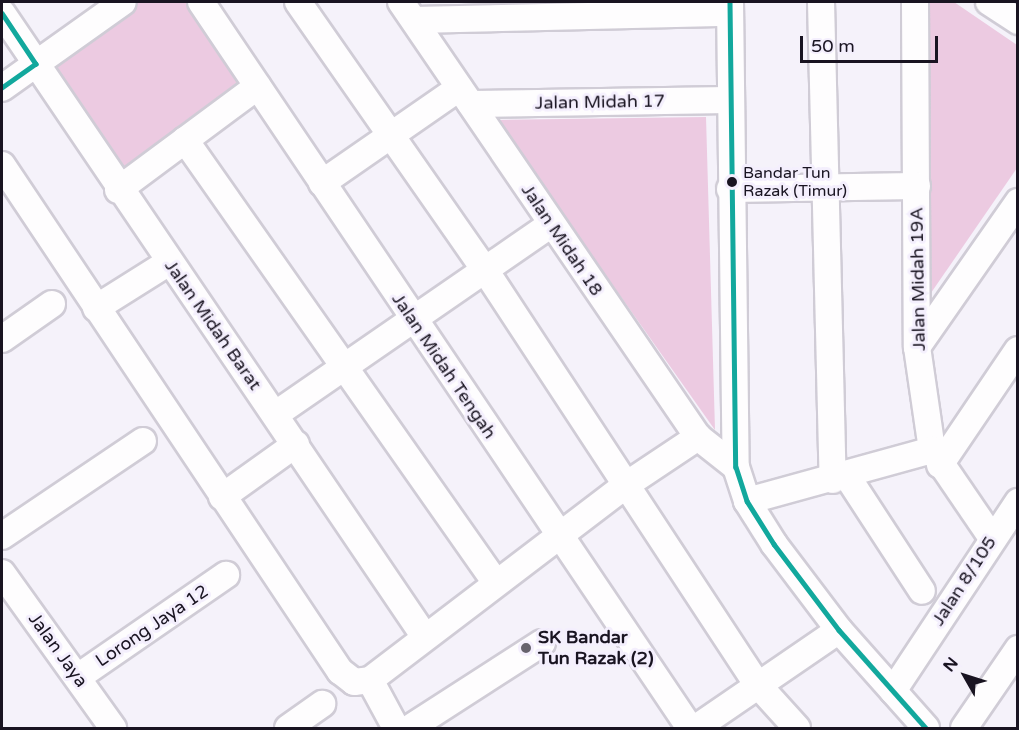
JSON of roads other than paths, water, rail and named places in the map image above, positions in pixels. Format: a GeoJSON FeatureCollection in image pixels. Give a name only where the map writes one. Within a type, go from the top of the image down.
{"type":"FeatureCollection","features":[{"type":"Feature","properties":{"kind":"street","name":"Jalan Midah Tengah"},"geometry":{"type":"LineString","coordinates":[[201,2],[557,538],[690,729]]}},
{"type":"Feature","properties":{"kind":"street"},"geometry":{"type":"LineString","coordinates":[[298,2],[389,137],[485,270],[758,685],[797,729]]}},
{"type":"Feature","properties":{"kind":"street"},"geometry":{"type":"LineString","coordinates":[[821,2],[824,189],[840,478],[922,591]]}},
{"type":"Feature","properties":{"kind":"street","name":"Jalan Midah 19A"},"geometry":{"type":"LineString","coordinates":[[915,2],[917,347],[936,458],[992,538]]}},
{"type":"Feature","properties":{"kind":"street"},"geometry":{"type":"LineString","coordinates":[[989,2],[1017,21]]}},
{"type":"Feature","properties":{"kind":"street"},"geometry":{"type":"LineString","coordinates":[[2,88],[36,64],[106,6]]}},
{"type":"Feature","properties":{"kind":"street"},"geometry":{"type":"LineString","coordinates":[[407,11],[730,7],[730,189],[736,467],[747,501],[839,630],[926,729]]}},
{"type":"Feature","properties":{"kind":"street","name":"Jalan Midah 18"},"geometry":{"type":"LineString","coordinates":[[407,11],[550,225],[698,437],[736,467]]}},
{"type":"Feature","properties":{"kind":"street","name":"Jalan Midah Barat"},"geometry":{"type":"LineString","coordinates":[[2,13],[118,190],[276,414],[425,637]]}},
{"type":"Feature","properties":{"kind":"street"},"geometry":{"type":"LineString","coordinates":[[118,190],[258,86]]}},
{"type":"Feature","properties":{"kind":"street"},"geometry":{"type":"LineString","coordinates":[[322,183],[389,137],[465,96]]}},
{"type":"Feature","properties":{"kind":"street","name":"Jalan Midah 17"},"geometry":{"type":"LineString","coordinates":[[465,96],[729,100]]}},
{"type":"Feature","properties":{"kind":"street"},"geometry":{"type":"LineString","coordinates":[[185,140],[496,583]]}},
{"type":"Feature","properties":{"kind":"street"},"geometry":{"type":"LineString","coordinates":[[2,165],[340,671],[354,682],[369,680],[626,486],[698,437]]}},
{"type":"Feature","properties":{"kind":"street"},"geometry":{"type":"LineString","coordinates":[[730,189],[917,186]]}},
{"type":"Feature","properties":{"kind":"street"},"geometry":{"type":"LineString","coordinates":[[917,347],[1014,214]]}},
{"type":"Feature","properties":{"kind":"street"},"geometry":{"type":"LineString","coordinates":[[276,414],[550,225]]}},
{"type":"Feature","properties":{"kind":"street"},"geometry":{"type":"LineString","coordinates":[[96,308],[169,262]]}},
{"type":"Feature","properties":{"kind":"street"},"geometry":{"type":"LineString","coordinates":[[2,339],[52,304]]}},
{"type":"Feature","properties":{"kind":"street"},"geometry":{"type":"LineString","coordinates":[[747,501],[936,458],[1017,350]]}},
{"type":"Feature","properties":{"kind":"street"},"geometry":{"type":"LineString","coordinates":[[2,536],[143,441]]}},
{"type":"Feature","properties":{"kind":"street"},"geometry":{"type":"LineString","coordinates":[[222,497],[296,444]]}},
{"type":"Feature","properties":{"kind":"street","name":"Jalan 8/105"},"geometry":{"type":"LineString","coordinates":[[893,691],[1017,502]]}},
{"type":"Feature","properties":{"kind":"street","name":"Jalan Jaya"},"geometry":{"type":"LineString","coordinates":[[2,573],[113,729]]}},
{"type":"Feature","properties":{"kind":"street","name":"Lorong Jaya 12"},"geometry":{"type":"LineString","coordinates":[[78,677],[226,575]]}},
{"type":"Feature","properties":{"kind":"street"},"geometry":{"type":"LineString","coordinates":[[696,729],[839,630]]}},
{"type":"Feature","properties":{"kind":"street"},"geometry":{"type":"LineString","coordinates":[[411,729],[542,643]]}},
{"type":"Feature","properties":{"kind":"street"},"geometry":{"type":"LineString","coordinates":[[964,729],[1017,649]]}},
{"type":"Feature","properties":{"kind":"street"},"geometry":{"type":"LineString","coordinates":[[369,680],[396,729]]}},
{"type":"Feature","properties":{"kind":"street"},"geometry":{"type":"LineString","coordinates":[[288,729],[322,704]]}},
{"type":"Feature","properties":{"kind":"place","name":"Bandar Tun Razak (Timur)"},"geometry":{"type":"Point","coordinates":[732,182]}},
{"type":"Feature","properties":{"kind":"place","name":"SK Bandar Tun Razak (2)"},"geometry":{"type":"Point","coordinates":[526,648]}}]}
